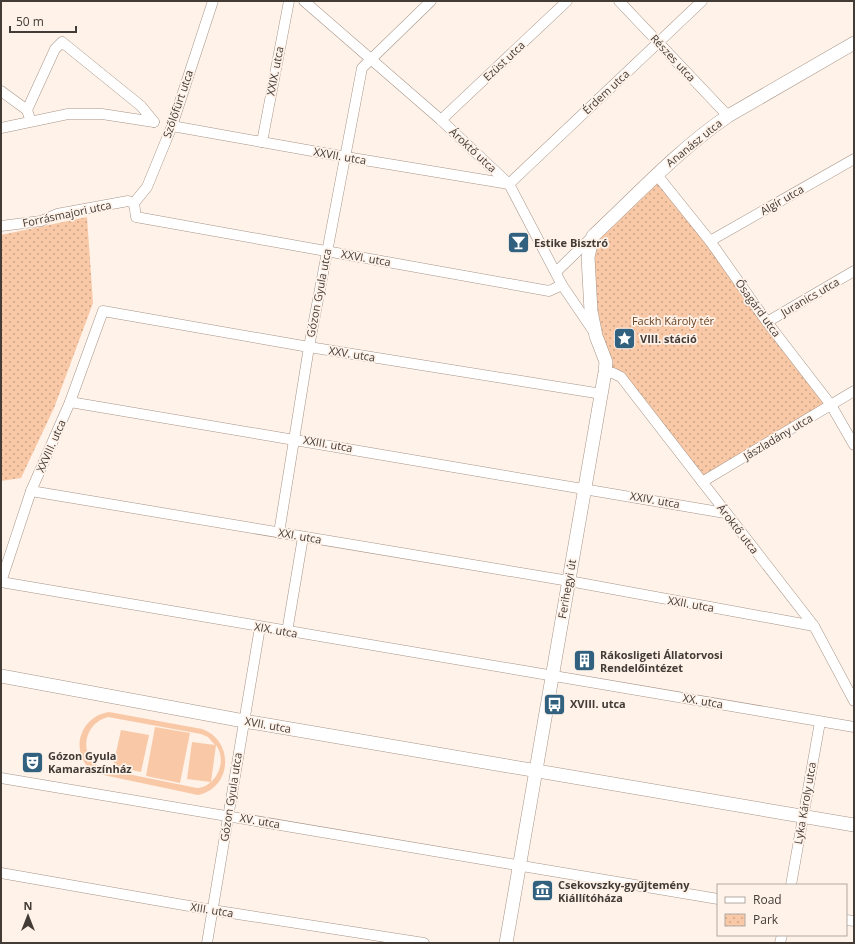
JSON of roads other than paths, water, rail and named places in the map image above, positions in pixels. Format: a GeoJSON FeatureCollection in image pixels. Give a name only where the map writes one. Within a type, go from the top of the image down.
{"type":"FeatureCollection","features":[{"type":"Feature","properties":{"kind":"street","name":"Szőlőfürt utca"},"geometry":{"type":"LineString","coordinates":[[134,203],[147,186],[172,126],[213,1]]}},
{"type":"Feature","properties":{"kind":"street","name":"XXIX. utca"},"geometry":{"type":"LineString","coordinates":[[262,142],[289,1]]}},
{"type":"Feature","properties":{"kind":"street","name":"Ároktő utca"},"geometry":{"type":"LineString","coordinates":[[304,1],[441,120],[509,184],[562,285],[596,336]]}},
{"type":"Feature","properties":{"kind":"street","name":"Gózon Gyula utca"},"geometry":{"type":"LineString","coordinates":[[278,532],[309,348],[362,68],[431,1]]}},
{"type":"Feature","properties":{"kind":"street","name":"Ezüst utca"},"geometry":{"type":"LineString","coordinates":[[441,120],[567,1]]}},
{"type":"Feature","properties":{"kind":"street","name":"Részes utca"},"geometry":{"type":"LineString","coordinates":[[619,1],[728,116]]}},
{"type":"Feature","properties":{"kind":"street","name":"Érdem utca"},"geometry":{"type":"LineString","coordinates":[[509,184],[702,1]]}},
{"type":"Feature","properties":{"kind":"street"},"geometry":{"type":"LineString","coordinates":[[1,128],[68,114],[102,114],[154,122],[141,106],[62,42],[55,49],[27,110]]}},
{"type":"Feature","properties":{"kind":"street","name":"Ananász utca"},"geometry":{"type":"LineString","coordinates":[[556,272],[690,144],[728,116],[854,43]]}},
{"type":"Feature","properties":{"kind":"street"},"geometry":{"type":"LineString","coordinates":[[1,91],[27,110],[31,121]]}},
{"type":"Feature","properties":{"kind":"street","name":"XXVII. utca"},"geometry":{"type":"LineString","coordinates":[[172,126],[509,184]]}},
{"type":"Feature","properties":{"kind":"street","name":"Algír utca"},"geometry":{"type":"LineString","coordinates":[[710,241],[854,159]]}},
{"type":"Feature","properties":{"kind":"street","name":"Ősagárd utca"},"geometry":{"type":"LineString","coordinates":[[656,175],[710,241],[767,322],[831,405],[854,445]]}},
{"type":"Feature","properties":{"kind":"street","name":"Forrásmajori utca"},"geometry":{"type":"LineString","coordinates":[[1,226],[41,221],[57,214],[128,201],[134,203]]}},
{"type":"Feature","properties":{"kind":"street","name":"XXVI. utca"},"geometry":{"type":"LineString","coordinates":[[134,203],[136,217],[549,291],[562,285]]}},
{"type":"Feature","properties":{"kind":"street","name":"Ferihegyi út"},"geometry":{"type":"LineString","coordinates":[[506,943],[606,372],[606,362],[596,336],[592,311],[588,257],[593,236]]}},
{"type":"Feature","properties":{"kind":"street","name":"Juranics utca"},"geometry":{"type":"LineString","coordinates":[[767,322],[854,271]]}},
{"type":"Feature","properties":{"kind":"street","name":"XXV. utca"},"geometry":{"type":"LineString","coordinates":[[103,311],[309,348],[602,394]]}},
{"type":"Feature","properties":{"kind":"street","name":"XXVIII. utca"},"geometry":{"type":"LineString","coordinates":[[1,582],[31,491],[70,402],[103,311]]}},
{"type":"Feature","properties":{"kind":"street","name":"Ároktő utca"},"geometry":{"type":"LineString","coordinates":[[606,372],[613,373],[621,377],[814,626],[854,701]]}},
{"type":"Feature","properties":{"kind":"street","name":"Jászladány utca"},"geometry":{"type":"LineString","coordinates":[[702,482],[854,391]]}},
{"type":"Feature","properties":{"kind":"street","name":"XXIII. utca"},"geometry":{"type":"LineString","coordinates":[[70,402],[295,438],[585,488]]}},
{"type":"Feature","properties":{"kind":"street","name":"XXIV. utca"},"geometry":{"type":"LineString","coordinates":[[585,488],[725,513]]}},
{"type":"Feature","properties":{"kind":"street","name":"XXI. utca"},"geometry":{"type":"LineString","coordinates":[[31,491],[569,582]]}},
{"type":"Feature","properties":{"kind":"street"},"geometry":{"type":"LineString","coordinates":[[287,632],[303,537]]}},
{"type":"Feature","properties":{"kind":"street","name":"XIX. utca"},"geometry":{"type":"LineString","coordinates":[[1,582],[287,632],[552,675]]}},
{"type":"Feature","properties":{"kind":"street","name":"XXII. utca"},"geometry":{"type":"LineString","coordinates":[[569,582],[814,626]]}},
{"type":"Feature","properties":{"kind":"street","name":"Gózon Gyula utca"},"geometry":{"type":"LineString","coordinates":[[206,943],[260,627]]}},
{"type":"Feature","properties":{"kind":"street","name":"XX. utca"},"geometry":{"type":"LineString","coordinates":[[552,675],[854,727]]}},
{"type":"Feature","properties":{"kind":"street","name":"XVII. utca"},"geometry":{"type":"LineString","coordinates":[[1,676],[244,721],[536,769]]}},
{"type":"Feature","properties":{"kind":"street","name":"Lyka Károly utca"},"geometry":{"type":"LineString","coordinates":[[791,884],[820,722]]}},
{"type":"Feature","properties":{"kind":"street"},"geometry":{"type":"LineString","coordinates":[[536,769],[854,825]]}},
{"type":"Feature","properties":{"kind":"street","name":"XV. utca"},"geometry":{"type":"LineString","coordinates":[[1,778],[717,898]]}},
{"type":"Feature","properties":{"kind":"street","name":"XIII. utca"},"geometry":{"type":"LineString","coordinates":[[1,874],[212,910],[424,943]]}},
{"type":"Feature","properties":{"kind":"place","name":"Estike Bisztró"},"geometry":{"type":"Point","coordinates":[518,243]}},
{"type":"Feature","properties":{"kind":"place","name":"VIII. stáció"},"geometry":{"type":"Point","coordinates":[624,339]}},
{"type":"Feature","properties":{"kind":"place","name":"Rákosligeti Állatorvosi Rendelőintézet"},"geometry":{"type":"Point","coordinates":[584,661]}},
{"type":"Feature","properties":{"kind":"place","name":"XVIII. utca"},"geometry":{"type":"Point","coordinates":[555,704]}},
{"type":"Feature","properties":{"kind":"place","name":"Gózon Gyula Kamaraszínház"},"geometry":{"type":"Point","coordinates":[33,762]}},
{"type":"Feature","properties":{"kind":"place","name":"Csekovszky-gyűjtemény Kiállítóháza"},"geometry":{"type":"Point","coordinates":[542,891]}},
{"type":"Feature","properties":{"kind":"park label","name":"Fackh Károly tér"},"geometry":{"type":"Point","coordinates":[673,321]}}]}
